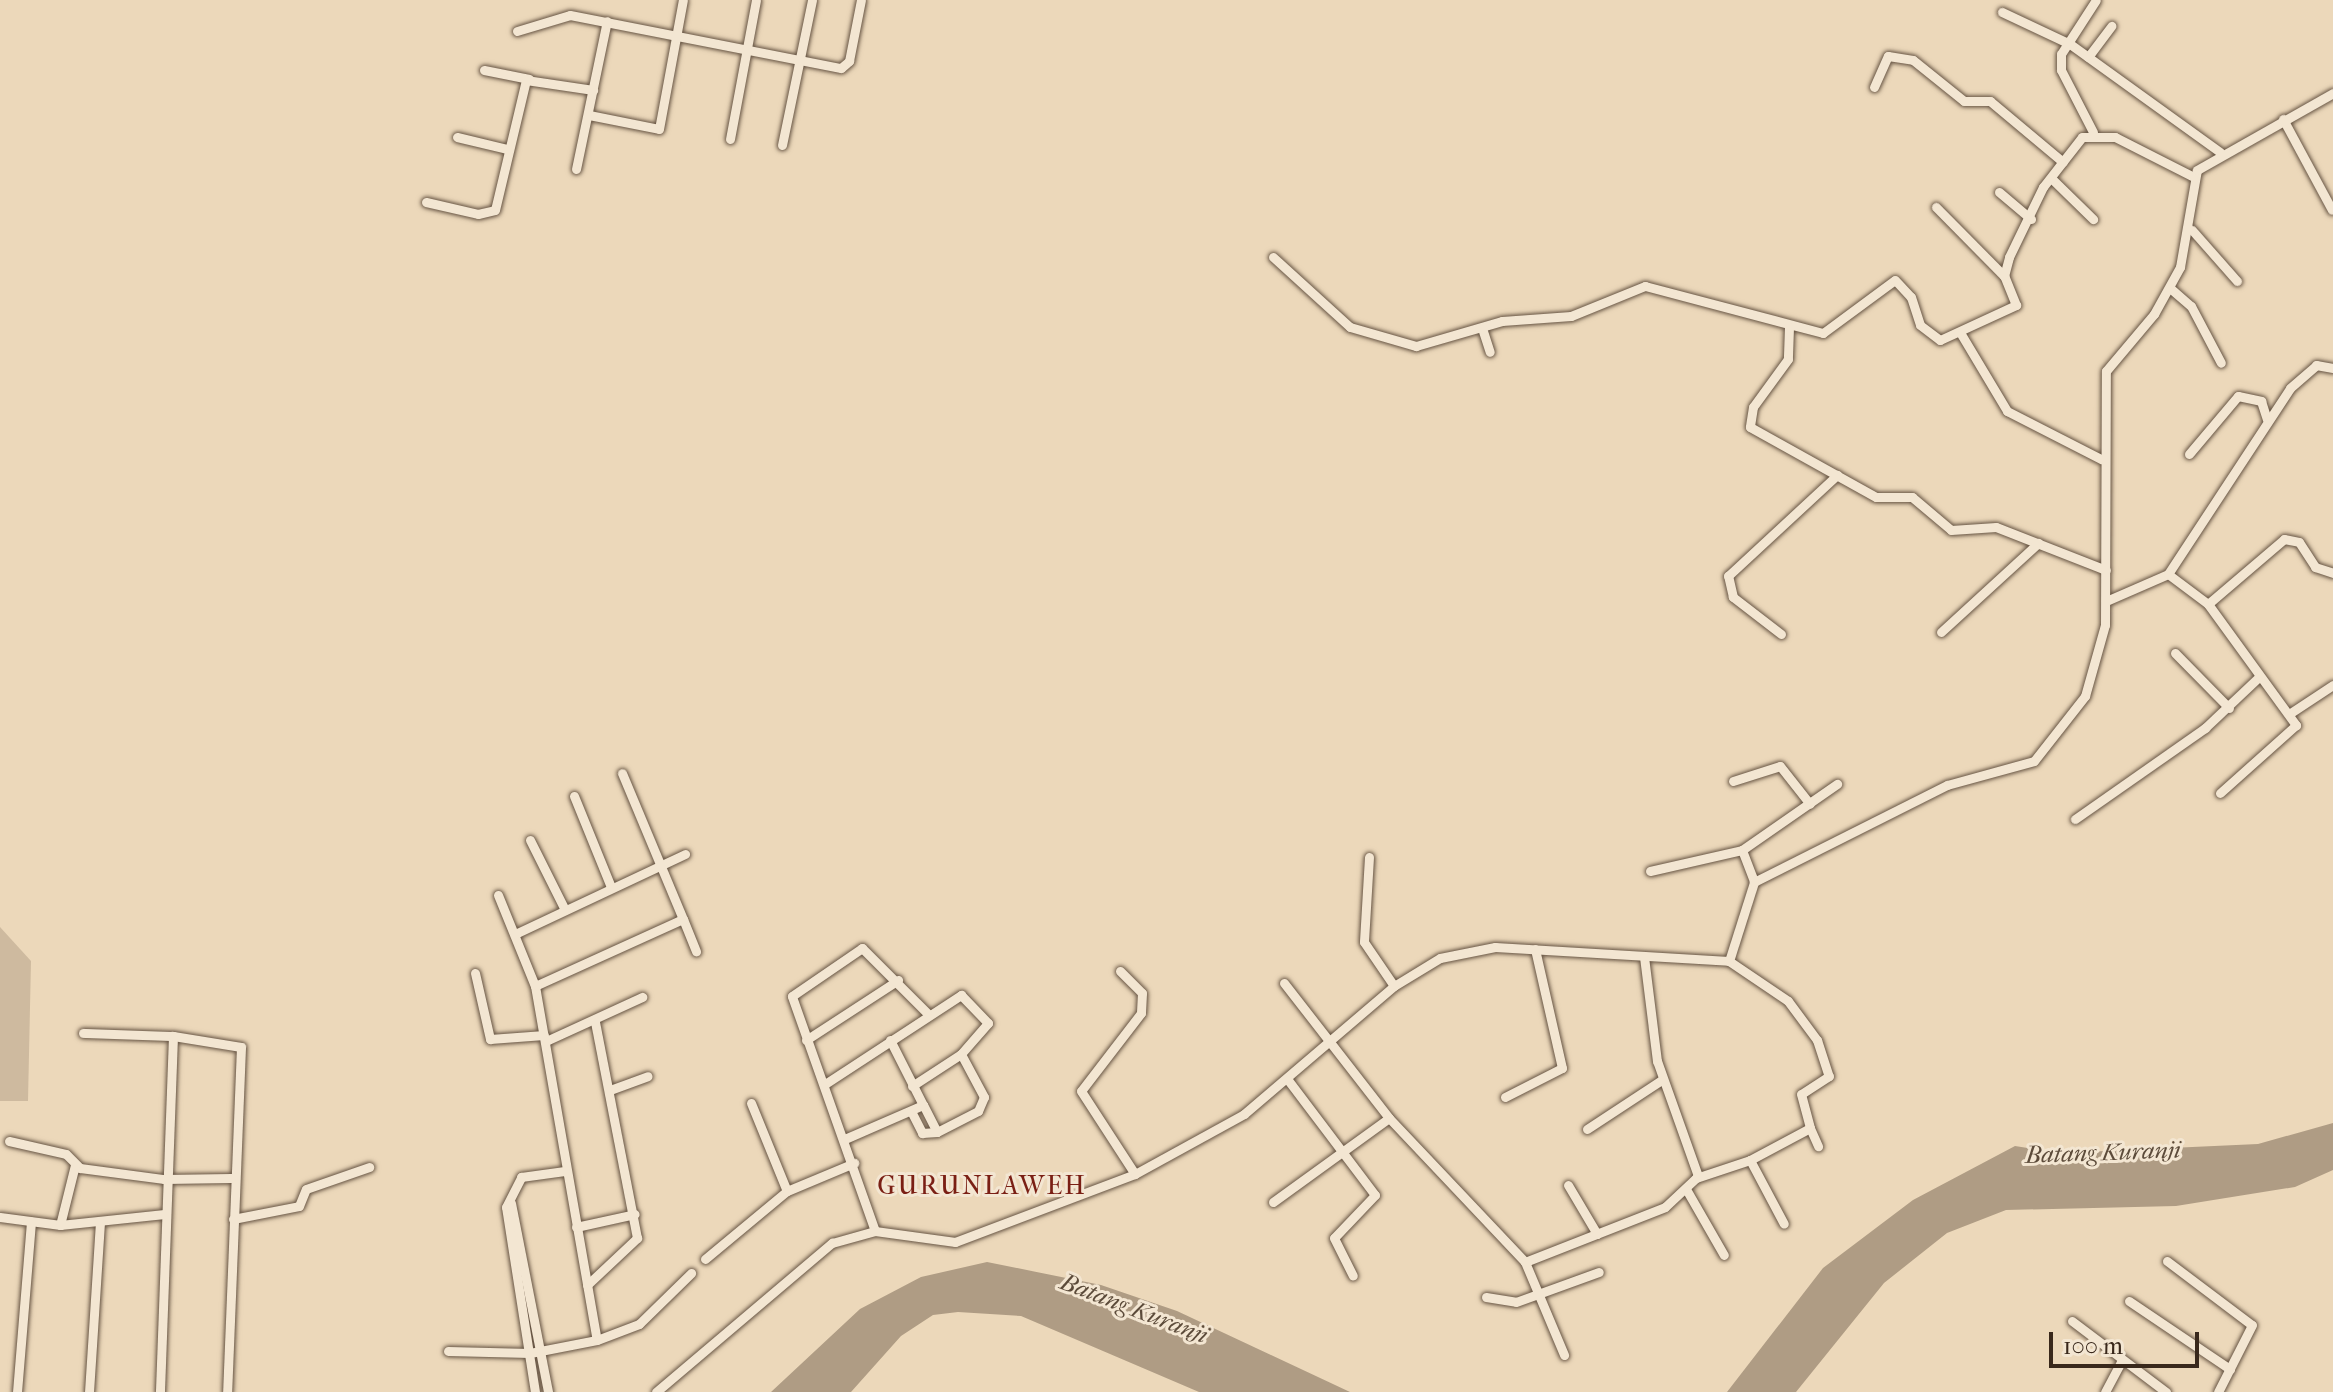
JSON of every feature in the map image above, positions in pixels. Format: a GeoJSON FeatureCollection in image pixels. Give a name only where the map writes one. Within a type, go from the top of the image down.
{"type":"FeatureCollection","features":[{"type":"Feature","properties":{"kind":"street"},"geometry":{"type":"LineString","coordinates":[[589,115],[659,129],[683,0]]}},
{"type":"Feature","properties":{"kind":"street"},"geometry":{"type":"LineString","coordinates":[[730,139],[756,0]]}},
{"type":"Feature","properties":{"kind":"street"},"geometry":{"type":"LineString","coordinates":[[782,145],[812,0]]}},
{"type":"Feature","properties":{"kind":"street"},"geometry":{"type":"LineString","coordinates":[[517,31],[560,16],[607,21],[799,60],[846,66],[861,0]]}},
{"type":"Feature","properties":{"kind":"street"},"geometry":{"type":"LineString","coordinates":[[2096,0],[2061,54],[2063,85],[2093,132],[2194,177]]}},
{"type":"Feature","properties":{"kind":"street"},"geometry":{"type":"LineString","coordinates":[[2002,12],[2070,44],[2220,152]]}},
{"type":"Feature","properties":{"kind":"street"},"geometry":{"type":"LineString","coordinates":[[576,169],[607,21]]}},
{"type":"Feature","properties":{"kind":"street"},"geometry":{"type":"LineString","coordinates":[[2088,57],[2111,26]]}},
{"type":"Feature","properties":{"kind":"street"},"geometry":{"type":"LineString","coordinates":[[1874,87],[1888,56],[1913,60],[1964,101],[1990,101],[2063,162]]}},
{"type":"Feature","properties":{"kind":"street"},"geometry":{"type":"LineString","coordinates":[[484,70],[593,90]]}},
{"type":"Feature","properties":{"kind":"street"},"geometry":{"type":"LineString","coordinates":[[426,202],[478,214],[495,210],[507,149],[529,79]]}},
{"type":"Feature","properties":{"kind":"street"},"geometry":{"type":"LineString","coordinates":[[1754,882],[1947,785],[2034,761],[2085,696],[2106,601],[2101,459],[2106,371],[2170,288],[2192,230],[2194,177],[2220,152],[2333,93]]}},
{"type":"Feature","properties":{"kind":"street"},"geometry":{"type":"LineString","coordinates":[[2283,119],[2332,210]]}},
{"type":"Feature","properties":{"kind":"street"},"geometry":{"type":"LineString","coordinates":[[2004,276],[2051,178],[2093,132]]}},
{"type":"Feature","properties":{"kind":"street"},"geometry":{"type":"LineString","coordinates":[[457,137],[507,149]]}},
{"type":"Feature","properties":{"kind":"street"},"geometry":{"type":"LineString","coordinates":[[2051,178],[2093,219]]}},
{"type":"Feature","properties":{"kind":"street"},"geometry":{"type":"LineString","coordinates":[[1999,192],[2031,219]]}},
{"type":"Feature","properties":{"kind":"street"},"geometry":{"type":"LineString","coordinates":[[1273,257],[1334,316],[1367,333],[1429,347],[1482,328],[1571,316],[1645,286],[1789,327],[1831,332],[1881,283],[1895,280],[1927,333],[1940,340],[1961,334],[2016,305],[2004,276],[1936,207]]}},
{"type":"Feature","properties":{"kind":"street"},"geometry":{"type":"LineString","coordinates":[[2192,230],[2237,281]]}},
{"type":"Feature","properties":{"kind":"street"},"geometry":{"type":"LineString","coordinates":[[2170,288],[2191,306],[2221,363]]}},
{"type":"Feature","properties":{"kind":"street"},"geometry":{"type":"LineString","coordinates":[[1789,327],[1788,359],[1753,407],[1750,427],[1876,497],[1912,497],[1951,530],[1996,527],[2106,570]]}},
{"type":"Feature","properties":{"kind":"street"},"geometry":{"type":"LineString","coordinates":[[1482,328],[1490,352]]}},
{"type":"Feature","properties":{"kind":"street"},"geometry":{"type":"LineString","coordinates":[[1961,334],[2007,411],[2101,459]]}},
{"type":"Feature","properties":{"kind":"street"},"geometry":{"type":"LineString","coordinates":[[2106,601],[2168,574],[2267,419],[2316,365],[2333,368]]}},
{"type":"Feature","properties":{"kind":"street"},"geometry":{"type":"LineString","coordinates":[[2189,454],[2238,396],[2261,401],[2267,419]]}},
{"type":"Feature","properties":{"kind":"street"},"geometry":{"type":"LineString","coordinates":[[1781,634],[1733,597],[1728,576],[1837,475]]}},
{"type":"Feature","properties":{"kind":"street"},"geometry":{"type":"LineString","coordinates":[[2208,604],[2284,539],[2299,542],[2315,567],[2333,573]]}},
{"type":"Feature","properties":{"kind":"street"},"geometry":{"type":"LineString","coordinates":[[1941,632],[2038,543]]}},
{"type":"Feature","properties":{"kind":"street"},"geometry":{"type":"LineString","coordinates":[[2168,574],[2208,604],[2259,677],[2292,712],[2292,730],[2220,793]]}},
{"type":"Feature","properties":{"kind":"street"},"geometry":{"type":"LineString","coordinates":[[2175,653],[2229,708]]}},
{"type":"Feature","properties":{"kind":"street"},"geometry":{"type":"LineString","coordinates":[[2075,819],[2229,708],[2259,677]]}},
{"type":"Feature","properties":{"kind":"street"},"geometry":{"type":"LineString","coordinates":[[2292,712],[2333,685]]}},
{"type":"Feature","properties":{"kind":"street"},"geometry":{"type":"LineString","coordinates":[[1733,781],[1780,766],[1810,804]]}},
{"type":"Feature","properties":{"kind":"street"},"geometry":{"type":"LineString","coordinates":[[622,773],[696,951]]}},
{"type":"Feature","properties":{"kind":"street"},"geometry":{"type":"LineString","coordinates":[[1650,871],[1742,850],[1837,784]]}},
{"type":"Feature","properties":{"kind":"street"},"geometry":{"type":"LineString","coordinates":[[574,796],[611,887]]}},
{"type":"Feature","properties":{"kind":"street"},"geometry":{"type":"LineString","coordinates":[[530,840],[565,910]]}},
{"type":"Feature","properties":{"kind":"street"},"geometry":{"type":"LineString","coordinates":[[1729,961],[1754,882],[1742,850]]}},
{"type":"Feature","properties":{"kind":"street"},"geometry":{"type":"LineString","coordinates":[[515,934],[685,854]]}},
{"type":"Feature","properties":{"kind":"street"},"geometry":{"type":"LineString","coordinates":[[1369,857],[1364,942],[1394,986]]}},
{"type":"Feature","properties":{"kind":"street"},"geometry":{"type":"LineString","coordinates":[[498,895],[535,986],[597,1340]]}},
{"type":"Feature","properties":{"kind":"street"},"geometry":{"type":"LineString","coordinates":[[535,986],[683,919]]}},
{"type":"Feature","properties":{"kind":"street"},"geometry":{"type":"LineString","coordinates":[[875,1231],[847,1138],[806,1040],[792,996],[850,952],[867,949],[927,1013]]}},
{"type":"Feature","properties":{"kind":"street"},"geometry":{"type":"LineString","coordinates":[[1505,1097],[1562,1068],[1535,949]]}},
{"type":"Feature","properties":{"kind":"street"},"geometry":{"type":"LineString","coordinates":[[656,1392],[822,1250],[875,1231],[955,1242],[1135,1174],[1244,1114],[1288,1080],[1394,986],[1461,950],[1535,949],[1729,961],[1780,993],[1817,1040],[1829,1076],[1801,1094],[1818,1146]]}},
{"type":"Feature","properties":{"kind":"street"},"geometry":{"type":"LineString","coordinates":[[1644,957],[1663,1079],[1699,1162],[1696,1178]]}},
{"type":"Feature","properties":{"kind":"street"},"geometry":{"type":"LineString","coordinates":[[1120,971],[1142,993],[1141,1013],[1081,1091],[1135,1174]]}},
{"type":"Feature","properties":{"kind":"street"},"geometry":{"type":"LineString","coordinates":[[475,973],[490,1039],[545,1038],[595,1022],[642,997]]}},
{"type":"Feature","properties":{"kind":"street"},"geometry":{"type":"LineString","coordinates":[[806,1040],[898,980]]}},
{"type":"Feature","properties":{"kind":"street"},"geometry":{"type":"LineString","coordinates":[[1284,983],[1333,1038],[1389,1118],[1525,1262],[1542,1288],[1564,1355]]}},
{"type":"Feature","properties":{"kind":"street"},"geometry":{"type":"LineString","coordinates":[[825,1084],[957,995],[980,1010],[988,1028],[961,1054],[912,1086]]}},
{"type":"Feature","properties":{"kind":"street"},"geometry":{"type":"LineString","coordinates":[[587,1285],[635,1242],[635,1214],[595,1022]]}},
{"type":"Feature","properties":{"kind":"street"},"geometry":{"type":"LineString","coordinates":[[83,1033],[173,1036],[241,1047],[238,1160],[231,1178],[233,1219],[227,1392]]}},
{"type":"Feature","properties":{"kind":"street"},"geometry":{"type":"LineString","coordinates":[[160,1392],[164,1179],[173,1036]]}},
{"type":"Feature","properties":{"kind":"street"},"geometry":{"type":"LineString","coordinates":[[890,1040],[937,1132]]}},
{"type":"Feature","properties":{"kind":"street"},"geometry":{"type":"LineString","coordinates":[[911,1111],[922,1133],[937,1132],[984,1101],[961,1054]]}},
{"type":"Feature","properties":{"kind":"street"},"geometry":{"type":"LineString","coordinates":[[610,1090],[648,1076]]}},
{"type":"Feature","properties":{"kind":"street"},"geometry":{"type":"LineString","coordinates":[[1587,1129],[1663,1079]]}},
{"type":"Feature","properties":{"kind":"street"},"geometry":{"type":"LineString","coordinates":[[1288,1080],[1375,1195],[1334,1238],[1353,1276]]}},
{"type":"Feature","properties":{"kind":"street"},"geometry":{"type":"LineString","coordinates":[[751,1103],[787,1191]]}},
{"type":"Feature","properties":{"kind":"street"},"geometry":{"type":"LineString","coordinates":[[847,1138],[923,1105]]}},
{"type":"Feature","properties":{"kind":"street"},"geometry":{"type":"LineString","coordinates":[[1273,1202],[1346,1153],[1389,1118]]}},
{"type":"Feature","properties":{"kind":"street"},"geometry":{"type":"LineString","coordinates":[[1525,1262],[1665,1207],[1696,1178],[1750,1160],[1810,1128]]}},
{"type":"Feature","properties":{"kind":"street"},"geometry":{"type":"LineString","coordinates":[[9,1141],[66,1154],[75,1165],[164,1179],[231,1178]]}},
{"type":"Feature","properties":{"kind":"street"},"geometry":{"type":"LineString","coordinates":[[1750,1160],[1784,1224]]}},
{"type":"Feature","properties":{"kind":"street"},"geometry":{"type":"LineString","coordinates":[[705,1259],[787,1191],[854,1163]]}},
{"type":"Feature","properties":{"kind":"street"},"geometry":{"type":"LineString","coordinates":[[60,1225],[75,1165]]}},
{"type":"Feature","properties":{"kind":"street"},"geometry":{"type":"LineString","coordinates":[[233,1219],[299,1206],[306,1189],[369,1167]]}},
{"type":"Feature","properties":{"kind":"street"},"geometry":{"type":"LineString","coordinates":[[535,1392],[506,1210],[521,1177],[565,1171]]}},
{"type":"Feature","properties":{"kind":"street"},"geometry":{"type":"LineString","coordinates":[[1568,1185],[1597,1234]]}},
{"type":"Feature","properties":{"kind":"street"},"geometry":{"type":"LineString","coordinates":[[1686,1189],[1724,1255]]}},
{"type":"Feature","properties":{"kind":"street"},"geometry":{"type":"LineString","coordinates":[[511,1203],[543,1351],[548,1392]]}},
{"type":"Feature","properties":{"kind":"street"},"geometry":{"type":"LineString","coordinates":[[0,1217],[60,1225],[164,1214]]}},
{"type":"Feature","properties":{"kind":"street"},"geometry":{"type":"LineString","coordinates":[[576,1227],[635,1214]]}},
{"type":"Feature","properties":{"kind":"street"},"geometry":{"type":"LineString","coordinates":[[17,1392],[31,1222]]}},
{"type":"Feature","properties":{"kind":"street"},"geometry":{"type":"LineString","coordinates":[[89,1392],[100,1222]]}},
{"type":"Feature","properties":{"kind":"street"},"geometry":{"type":"LineString","coordinates":[[2167,1261],[2251,1322],[2218,1392]]}},
{"type":"Feature","properties":{"kind":"street"},"geometry":{"type":"LineString","coordinates":[[1486,1297],[1516,1302],[1542,1288],[1599,1272]]}},
{"type":"Feature","properties":{"kind":"street"},"geometry":{"type":"LineString","coordinates":[[448,1351],[530,1353],[597,1340],[639,1324],[691,1273]]}},
{"type":"Feature","properties":{"kind":"street"},"geometry":{"type":"LineString","coordinates":[[516,1276],[527,1274]]}},
{"type":"Feature","properties":{"kind":"street"},"geometry":{"type":"LineString","coordinates":[[2129,1301],[2230,1369]]}},
{"type":"Feature","properties":{"kind":"street"},"geometry":{"type":"LineString","coordinates":[[2072,1321],[2163,1391]]}},
{"type":"Feature","properties":{"kind":"street"},"geometry":{"type":"LineString","coordinates":[[2105,1392],[2122,1360]]}},
{"type":"Feature","properties":{"kind":"shaded area"},"geometry":{"type":"Polygon","coordinates":[[[0,927],[31,961],[28,1101],[0,1101],[0,927]]]}},
{"type":"Feature","properties":{"kind":"water","name":"Batang Kuranji"},"geometry":{"type":"Polygon","coordinates":[[[2333,1123],[2333,1170],[2295,1187],[2176,1206],[2006,1210],[1947,1233],[1884,1283],[1796,1392],[1727,1392],[1823,1268],[1913,1200],[2015,1146],[2061,1153],[2258,1144],[2333,1123]]]}},
{"type":"Feature","properties":{"kind":"water","name":"Batang Kuranji"},"geometry":{"type":"Polygon","coordinates":[[[987,1262],[1101,1285],[1177,1311],[1350,1392],[1199,1392],[1021,1316],[958,1312],[933,1315],[901,1336],[851,1392],[771,1392],[860,1309],[921,1277],[987,1262]]]}},
{"type":"Feature","properties":{"kind":"district","name":"GURUNLAWEH"},"geometry":{"type":"Point","coordinates":[982,1186]}}]}
